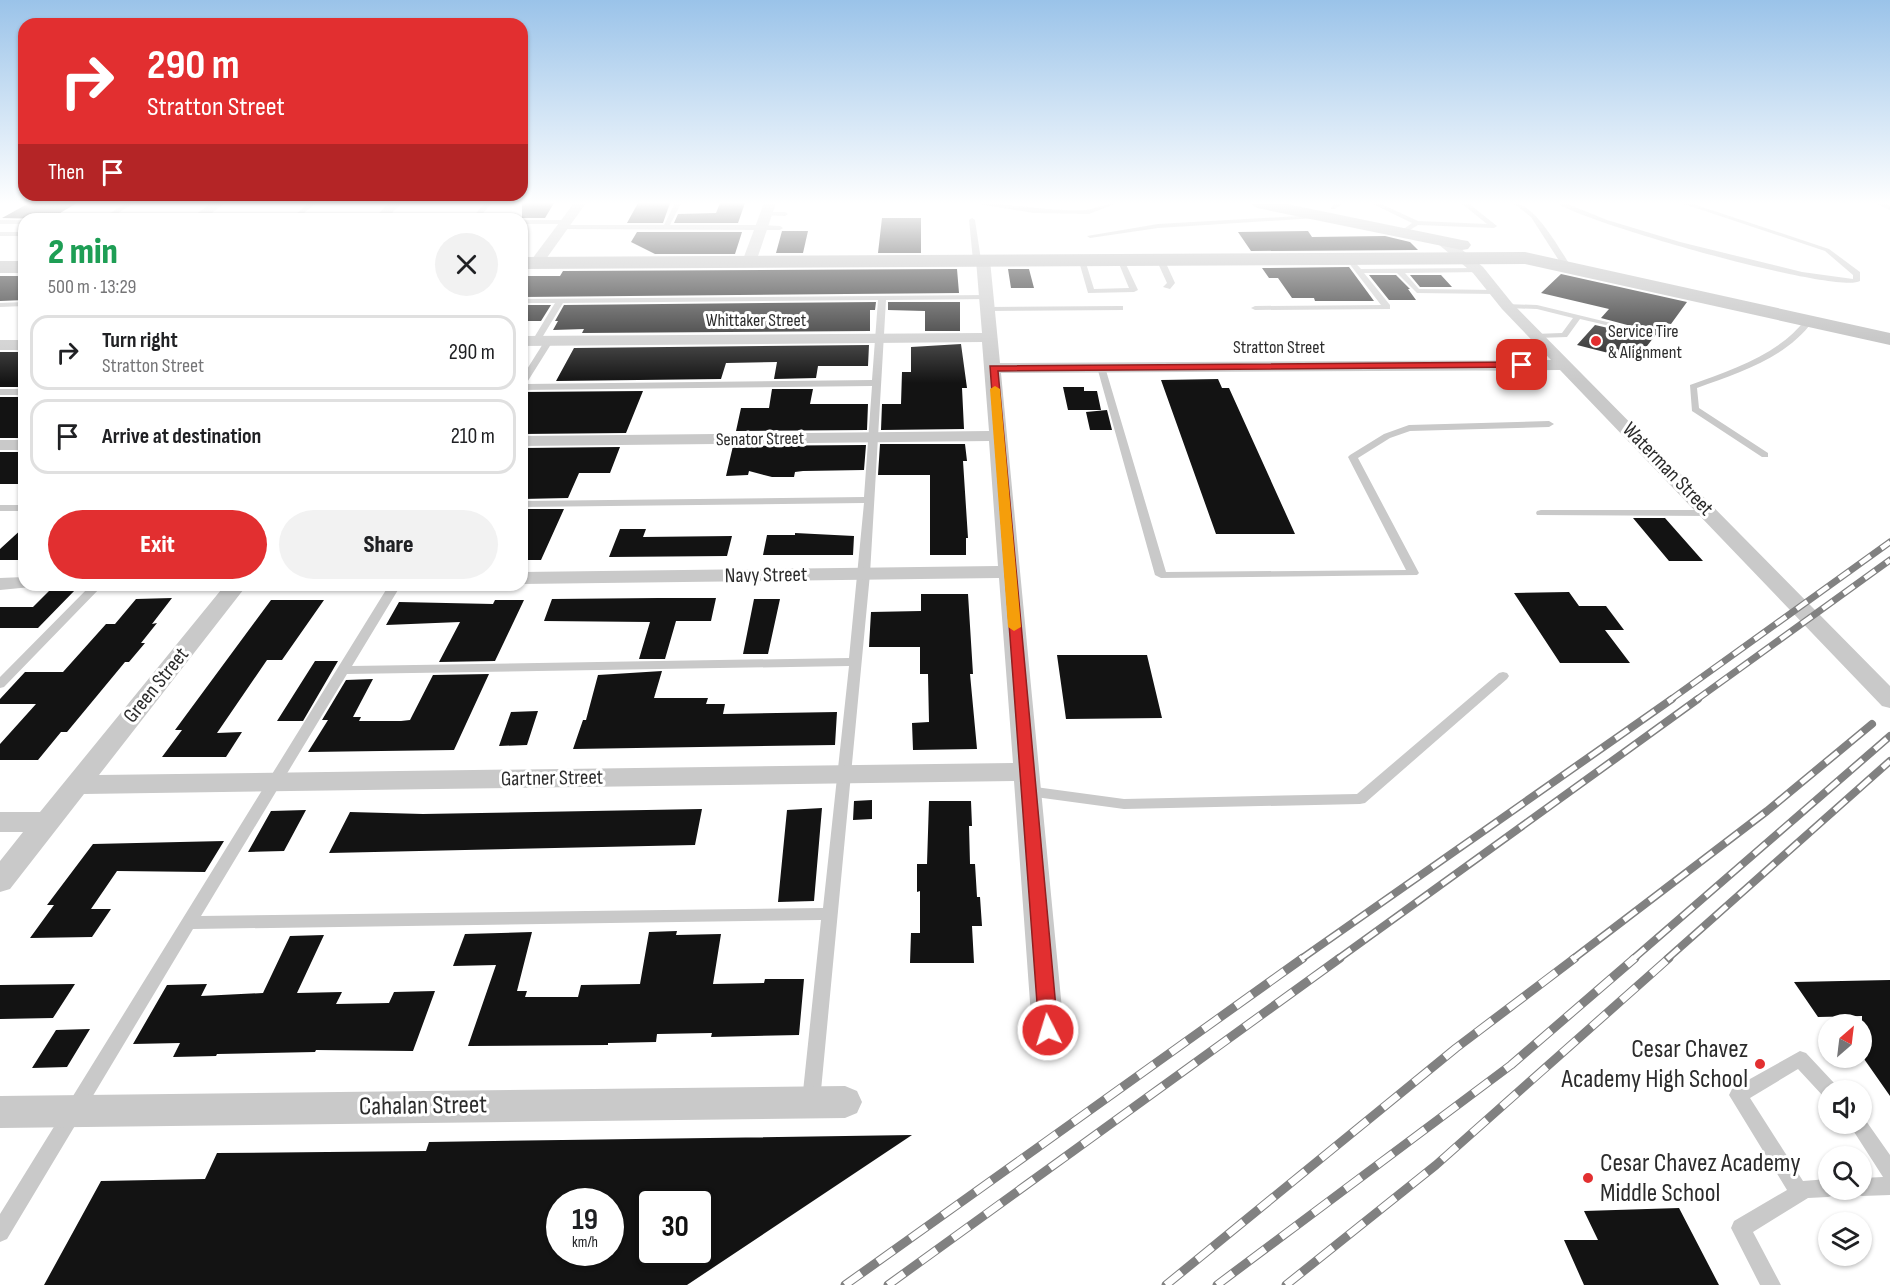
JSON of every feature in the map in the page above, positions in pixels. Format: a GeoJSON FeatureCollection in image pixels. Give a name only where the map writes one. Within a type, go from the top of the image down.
{"type":"FeatureCollection","features":[{"type":"Feature","properties":{"kind":"street"},"geometry":{"type":"LineString","coordinates":[[980,263],[987,303],[999,436],[1048,1030]]}},
{"type":"Feature","properties":{"kind":"street"},"geometry":{"type":"LineString","coordinates":[[1314,263],[1480,263]]}},
{"type":"Feature","properties":{"kind":"street"},"geometry":{"type":"LineString","coordinates":[[1546,263],[1890,339]]}},
{"type":"Feature","properties":{"kind":"street","name":"Waterman Street"},"geometry":{"type":"LineString","coordinates":[[1471,264],[1501,299],[1890,700]]}},
{"type":"Feature","properties":{"kind":"street"},"geometry":{"type":"LineString","coordinates":[[0,267],[18,267]]}},
{"type":"Feature","properties":{"kind":"street","name":"Whittaker Street"},"geometry":{"type":"LineString","coordinates":[[536,341],[990,337]]}},
{"type":"Feature","properties":{"kind":"street"},"geometry":{"type":"LineString","coordinates":[[0,345],[18,345]]}},
{"type":"Feature","properties":{"kind":"street","name":"Stratton Street"},"geometry":{"type":"LineString","coordinates":[[993,368],[1566,365]]}},
{"type":"Feature","properties":{"kind":"street","name":"Senator Street"},"geometry":{"type":"LineString","coordinates":[[528,441],[999,436]]}},
{"type":"Feature","properties":{"kind":"street"},"geometry":{"type":"LineString","coordinates":[[0,445],[18,445]]}},
{"type":"Feature","properties":{"kind":"street","name":"Navy Street"},"geometry":{"type":"LineString","coordinates":[[528,578],[1010,572]]}},
{"type":"Feature","properties":{"kind":"street"},"geometry":{"type":"LineString","coordinates":[[0,584],[18,583]]}},
{"type":"Feature","properties":{"kind":"street","name":"Green Street"},"geometry":{"type":"LineString","coordinates":[[0,881],[231,591]]}},
{"type":"Feature","properties":{"kind":"street","name":"Gartner Street"},"geometry":{"type":"LineString","coordinates":[[76,785],[845,774],[1028,782]]}},
{"type":"Feature","properties":{"kind":"street"},"geometry":{"type":"LineString","coordinates":[[0,822],[47,822]]}},
{"type":"Feature","properties":{"kind":"street","name":"Cahalan Street"},"geometry":{"type":"LineString","coordinates":[[0,1112],[845,1102]]}},
{"type":"Feature","properties":{"kind":"lane"},"geometry":{"type":"LineString","coordinates":[[1082,263],[1091,291],[1134,290],[1123,263]]}},
{"type":"Feature","properties":{"kind":"lane"},"geometry":{"type":"LineString","coordinates":[[1162,263],[1171,283],[1167,287]]}},
{"type":"Feature","properties":{"kind":"lane"},"geometry":{"type":"LineString","coordinates":[[1565,263],[1568,268]]}},
{"type":"Feature","properties":{"kind":"lane"},"geometry":{"type":"LineString","coordinates":[[1754,263],[1818,278],[1856,281],[1857,274],[1843,263]]}},
{"type":"Feature","properties":{"kind":"lane"},"geometry":{"type":"LineString","coordinates":[[1354,264],[1399,271],[1420,264]]}},
{"type":"Feature","properties":{"kind":"lane"},"geometry":{"type":"LineString","coordinates":[[1256,309],[1386,307],[1354,264]]}},
{"type":"Feature","properties":{"kind":"lane"},"geometry":{"type":"LineString","coordinates":[[1399,271],[1417,291],[1501,299],[1640,331]]}},
{"type":"Feature","properties":{"kind":"lane"},"geometry":{"type":"LineString","coordinates":[[810,1101],[864,574],[882,298]]}},
{"type":"Feature","properties":{"kind":"lane"},"geometry":{"type":"LineString","coordinates":[[528,301],[882,298],[1120,308]]}},
{"type":"Feature","properties":{"kind":"lane"},"geometry":{"type":"LineString","coordinates":[[528,367],[536,341],[561,300]]}},
{"type":"Feature","properties":{"kind":"lane"},"geometry":{"type":"LineString","coordinates":[[0,304],[18,304]]}},
{"type":"Feature","properties":{"kind":"lane"},"geometry":{"type":"LineString","coordinates":[[1537,336],[1564,335],[1578,316]]}},
{"type":"Feature","properties":{"kind":"lane"},"geometry":{"type":"LineString","coordinates":[[1766,455],[1695,409],[1693,387],[1771,355],[1805,328],[1809,321]]}},
{"type":"Feature","properties":{"kind":"lane"},"geometry":{"type":"LineString","coordinates":[[1101,367],[1161,576],[1413,573],[1353,457],[1387,436],[1409,428],[1550,424]]}},
{"type":"Feature","properties":{"kind":"lane"},"geometry":{"type":"LineString","coordinates":[[528,386],[877,383]]}},
{"type":"Feature","properties":{"kind":"lane"},"geometry":{"type":"LineString","coordinates":[[0,392],[18,392]]}},
{"type":"Feature","properties":{"kind":"lane"},"geometry":{"type":"LineString","coordinates":[[528,504],[868,500]]}},
{"type":"Feature","properties":{"kind":"lane"},"geometry":{"type":"LineString","coordinates":[[0,508],[18,508]]}},
{"type":"Feature","properties":{"kind":"lane"},"geometry":{"type":"LineString","coordinates":[[1541,513],[1710,513]]}},
{"type":"Feature","properties":{"kind":"lane"},"geometry":{"type":"LineString","coordinates":[[0,684],[5,674],[91,591]]}},
{"type":"Feature","properties":{"kind":"lane"},"geometry":{"type":"LineString","coordinates":[[0,1232],[391,591]]}},
{"type":"Feature","properties":{"kind":"lane"},"geometry":{"type":"LineString","coordinates":[[343,670],[855,662]]}},
{"type":"Feature","properties":{"kind":"lane"},"geometry":{"type":"LineString","coordinates":[[1028,782],[1124,804],[1360,799],[1503,676]]}},
{"type":"Feature","properties":{"kind":"lane"},"geometry":{"type":"LineString","coordinates":[[189,923],[830,914]]}},
{"type":"Feature","properties":{"kind":"lane"},"geometry":{"type":"LineString","coordinates":[[1800,1192],[1738,1095],[1800,1059],[1820,1080]]}},
{"type":"Feature","properties":{"kind":"lane"},"geometry":{"type":"LineString","coordinates":[[1865,1134],[1890,1171]]}},
{"type":"Feature","properties":{"kind":"lane"},"geometry":{"type":"LineString","coordinates":[[1872,1187],[1890,1186]]}},
{"type":"Feature","properties":{"kind":"lane"},"geometry":{"type":"LineString","coordinates":[[1771,1285],[1741,1228],[1800,1192],[1818,1188]]}},
{"type":"Feature","properties":{"kind":"building"},"geometry":{"type":"Polygon","coordinates":[[[1349,267],[1374,301],[1315,301],[1314,298],[1292,298],[1278,278],[1269,278],[1262,268],[1349,267]]]}},
{"type":"Feature","properties":{"kind":"building"},"geometry":{"type":"Polygon","coordinates":[[[957,269],[959,293],[528,297],[528,276],[560,276],[563,271],[957,269]]]}},
{"type":"Feature","properties":{"kind":"building"},"geometry":{"type":"Polygon","coordinates":[[[1008,269],[1029,269],[1034,288],[1011,288],[1008,269]]]}},
{"type":"Feature","properties":{"kind":"building"},"geometry":{"type":"Polygon","coordinates":[[[1561,274],[1687,302],[1671,324],[1665,323],[1636,360],[1577,345],[1595,325],[1639,335],[1645,333],[1646,330],[1601,318],[1609,309],[1541,293],[1561,274]]]}},
{"type":"Feature","properties":{"kind":"building"},"geometry":{"type":"Polygon","coordinates":[[[1369,275],[1396,275],[1410,289],[1408,289],[1416,300],[1389,300],[1369,275]]]}},
{"type":"Feature","properties":{"kind":"building"},"geometry":{"type":"Polygon","coordinates":[[[1410,275],[1441,275],[1452,287],[1420,287],[1410,275]]]}},
{"type":"Feature","properties":{"kind":"building"},"geometry":{"type":"Polygon","coordinates":[[[0,276],[18,276],[18,300],[0,301],[0,276]]]}},
{"type":"Feature","properties":{"kind":"building"},"geometry":{"type":"Polygon","coordinates":[[[876,302],[875,310],[870,310],[870,331],[582,333],[584,329],[553,330],[564,305],[876,302]]]}},
{"type":"Feature","properties":{"kind":"building"},"geometry":{"type":"Polygon","coordinates":[[[888,302],[960,302],[960,331],[925,331],[925,311],[888,310],[888,302]]]}},
{"type":"Feature","properties":{"kind":"building"},"geometry":{"type":"Polygon","coordinates":[[[528,305],[551,305],[541,321],[528,321],[528,305]]]}},
{"type":"Feature","properties":{"kind":"building"},"geometry":{"type":"Polygon","coordinates":[[[961,344],[967,388],[962,388],[964,429],[881,430],[882,404],[901,404],[902,372],[911,372],[911,347],[961,344]]]}},
{"type":"Feature","properties":{"kind":"building"},"geometry":{"type":"Polygon","coordinates":[[[869,345],[868,366],[818,366],[816,378],[774,379],[777,362],[726,363],[721,379],[556,381],[574,348],[869,345]]]}},
{"type":"Feature","properties":{"kind":"building"},"geometry":{"type":"Polygon","coordinates":[[[0,352],[18,352],[18,387],[0,387],[0,352]]]}},
{"type":"Feature","properties":{"kind":"building"},"geometry":{"type":"Polygon","coordinates":[[[1218,379],[1222,388],[1229,388],[1295,534],[1216,534],[1161,380],[1218,379]]]}},
{"type":"Feature","properties":{"kind":"building"},"geometry":{"type":"Polygon","coordinates":[[[1063,387],[1084,387],[1084,391],[1097,391],[1101,410],[1068,410],[1063,387]]]}},
{"type":"Feature","properties":{"kind":"building"},"geometry":{"type":"Polygon","coordinates":[[[772,389],[813,389],[810,404],[868,404],[867,430],[736,431],[741,408],[769,408],[772,389]]]}},
{"type":"Feature","properties":{"kind":"building"},"geometry":{"type":"Polygon","coordinates":[[[643,391],[626,433],[528,434],[528,392],[643,391]]]}},
{"type":"Feature","properties":{"kind":"building"},"geometry":{"type":"Polygon","coordinates":[[[0,397],[18,397],[18,438],[0,438],[0,397]]]}},
{"type":"Feature","properties":{"kind":"building"},"geometry":{"type":"Polygon","coordinates":[[[1107,410],[1112,430],[1090,430],[1086,412],[1107,410]]]}},
{"type":"Feature","properties":{"kind":"building"},"geometry":{"type":"Polygon","coordinates":[[[880,444],[965,444],[967,461],[963,461],[968,538],[966,538],[966,555],[930,555],[930,475],[878,475],[880,444]]]}},
{"type":"Feature","properties":{"kind":"building"},"geometry":{"type":"Polygon","coordinates":[[[866,445],[864,470],[803,471],[795,472],[794,477],[772,477],[749,471],[748,475],[726,476],[733,446],[866,445]]]}},
{"type":"Feature","properties":{"kind":"building"},"geometry":{"type":"Polygon","coordinates":[[[620,447],[610,473],[579,473],[568,498],[528,499],[528,448],[620,447]]]}},
{"type":"Feature","properties":{"kind":"building"},"geometry":{"type":"Polygon","coordinates":[[[0,452],[18,452],[18,484],[0,484],[0,452]]]}},
{"type":"Feature","properties":{"kind":"building"},"geometry":{"type":"Polygon","coordinates":[[[528,509],[564,509],[541,560],[528,560],[528,509]]]}},
{"type":"Feature","properties":{"kind":"building"},"geometry":{"type":"Polygon","coordinates":[[[1633,518],[1665,518],[1703,561],[1669,561],[1633,518]]]}},
{"type":"Feature","properties":{"kind":"building"},"geometry":{"type":"Polygon","coordinates":[[[620,529],[646,529],[643,537],[732,536],[727,556],[609,557],[620,529]]]}},
{"type":"Feature","properties":{"kind":"building"},"geometry":{"type":"Polygon","coordinates":[[[18,532],[18,560],[0,560],[0,549],[18,532]]]}},
{"type":"Feature","properties":{"kind":"building"},"geometry":{"type":"Polygon","coordinates":[[[795,533],[854,536],[853,555],[763,555],[767,535],[795,535],[795,533]]]}},
{"type":"Feature","properties":{"kind":"building"},"geometry":{"type":"Polygon","coordinates":[[[49,591],[74,591],[38,628],[0,628],[0,607],[33,607],[49,591]]]}},
{"type":"Feature","properties":{"kind":"building"},"geometry":{"type":"Polygon","coordinates":[[[1569,592],[1579,606],[1606,606],[1624,630],[1605,630],[1630,663],[1560,663],[1514,593],[1569,592]]]}},
{"type":"Feature","properties":{"kind":"building"},"geometry":{"type":"Polygon","coordinates":[[[921,594],[968,594],[973,674],[970,674],[977,749],[913,750],[912,723],[929,722],[928,674],[920,674],[920,647],[869,647],[871,612],[921,611],[921,594]]]}},
{"type":"Feature","properties":{"kind":"building"},"geometry":{"type":"Polygon","coordinates":[[[172,598],[152,624],[157,623],[141,643],[145,643],[129,662],[125,662],[67,732],[61,732],[38,760],[0,760],[0,744],[36,704],[0,704],[0,699],[25,672],[63,672],[106,624],[115,624],[136,599],[172,598]]]}},
{"type":"Feature","properties":{"kind":"building"},"geometry":{"type":"Polygon","coordinates":[[[716,598],[711,621],[676,621],[665,659],[639,659],[650,622],[544,621],[552,599],[716,598]]]}},
{"type":"Feature","properties":{"kind":"building"},"geometry":{"type":"Polygon","coordinates":[[[754,599],[780,599],[768,654],[743,654],[754,599]]]}},
{"type":"Feature","properties":{"kind":"building"},"geometry":{"type":"Polygon","coordinates":[[[271,600],[324,600],[282,660],[267,660],[217,733],[242,732],[226,757],[162,757],[182,730],[175,730],[271,600]]]}},
{"type":"Feature","properties":{"kind":"building"},"geometry":{"type":"Polygon","coordinates":[[[495,600],[524,600],[495,661],[439,662],[460,622],[386,625],[399,602],[493,604],[495,600]]]}},
{"type":"Feature","properties":{"kind":"building"},"geometry":{"type":"Polygon","coordinates":[[[1057,655],[1147,655],[1162,718],[1066,719],[1057,655]]]}},
{"type":"Feature","properties":{"kind":"building"},"geometry":{"type":"Polygon","coordinates":[[[315,661],[338,661],[303,721],[277,721],[315,661]]]}},
{"type":"Feature","properties":{"kind":"building"},"geometry":{"type":"Polygon","coordinates":[[[662,671],[654,698],[708,698],[706,704],[725,704],[723,714],[837,712],[835,745],[573,749],[583,720],[586,720],[598,675],[662,671]]]}},
{"type":"Feature","properties":{"kind":"building"},"geometry":{"type":"Polygon","coordinates":[[[489,674],[454,750],[308,752],[328,720],[322,720],[346,680],[373,679],[353,717],[361,717],[359,721],[401,721],[410,720],[433,675],[489,674]]]}},
{"type":"Feature","properties":{"kind":"building"},"geometry":{"type":"Polygon","coordinates":[[[538,711],[527,745],[499,746],[511,712],[538,711]]]}},
{"type":"Feature","properties":{"kind":"building"},"geometry":{"type":"Polygon","coordinates":[[[872,800],[872,819],[853,820],[854,801],[872,800]]]}},
{"type":"Feature","properties":{"kind":"building"},"geometry":{"type":"Polygon","coordinates":[[[929,801],[971,801],[970,864],[975,864],[982,926],[972,926],[974,963],[910,963],[911,933],[920,933],[920,891],[917,892],[917,864],[927,864],[929,801]]]}},
{"type":"Feature","properties":{"kind":"building"},"geometry":{"type":"Polygon","coordinates":[[[822,808],[814,901],[778,902],[787,810],[822,808]]]}},
{"type":"Feature","properties":{"kind":"building"},"geometry":{"type":"Polygon","coordinates":[[[702,809],[695,845],[329,853],[350,812],[423,814],[702,809]]]}},
{"type":"Feature","properties":{"kind":"building"},"geometry":{"type":"Polygon","coordinates":[[[306,810],[284,851],[248,852],[271,811],[306,810]]]}},
{"type":"Feature","properties":{"kind":"building"},"geometry":{"type":"Polygon","coordinates":[[[224,841],[205,872],[117,871],[91,909],[111,909],[92,937],[30,938],[54,905],[47,905],[93,844],[224,841]]]}},
{"type":"Feature","properties":{"kind":"building"},"geometry":{"type":"Polygon","coordinates":[[[677,931],[676,935],[721,934],[713,984],[764,983],[765,979],[804,979],[799,1035],[711,1037],[712,1033],[657,1034],[656,1042],[608,1043],[608,1045],[468,1046],[496,965],[453,966],[465,934],[532,932],[517,991],[527,991],[525,997],[578,997],[581,985],[640,984],[649,932],[677,931]]]}},
{"type":"Feature","properties":{"kind":"building"},"geometry":{"type":"Polygon","coordinates":[[[324,935],[297,993],[342,992],[336,1004],[389,1003],[394,992],[435,991],[413,1051],[316,1050],[315,1052],[173,1057],[180,1043],[133,1044],[167,985],[207,984],[201,996],[263,993],[290,936],[324,935]]]}},
{"type":"Feature","properties":{"kind":"building"},"geometry":{"type":"Polygon","coordinates":[[[1890,980],[1890,1096],[1870,1068],[1872,1014],[1818,1014],[1818,1017],[1794,982],[1890,980]]]}},
{"type":"Feature","properties":{"kind":"building"},"geometry":{"type":"Polygon","coordinates":[[[75,984],[53,1018],[0,1019],[0,985],[75,984]]]}},
{"type":"Feature","properties":{"kind":"building"},"geometry":{"type":"Polygon","coordinates":[[[90,1029],[67,1067],[32,1068],[56,1030],[90,1029]]]}},
{"type":"Feature","properties":{"kind":"building"},"geometry":{"type":"Polygon","coordinates":[[[912,1135],[687,1285],[44,1285],[101,1181],[205,1179],[217,1153],[426,1151],[429,1142],[912,1135]]]}},
{"type":"Feature","properties":{"kind":"building"},"geometry":{"type":"Polygon","coordinates":[[[1679,1208],[1719,1285],[1584,1285],[1564,1240],[1598,1240],[1584,1211],[1679,1208]]]}},
{"type":"Feature","properties":{"kind":"railway"},"geometry":{"type":"LineString","coordinates":[[1670,700],[1890,542]]}},
{"type":"Feature","properties":{"kind":"railway"},"geometry":{"type":"LineString","coordinates":[[1696,700],[1890,560]]}},
{"type":"Feature","properties":{"kind":"railway"},"geometry":{"type":"LineString","coordinates":[[1301,959],[1672,699]]}},
{"type":"Feature","properties":{"kind":"railway"},"geometry":{"type":"LineString","coordinates":[[1338,959],[1698,699]]}},
{"type":"Feature","properties":{"kind":"railway"},"geometry":{"type":"LineString","coordinates":[[1573,959],[1767,811],[1872,724]]}},
{"type":"Feature","properties":{"kind":"railway"},"geometry":{"type":"LineString","coordinates":[[1633,959],[1890,736]]}},
{"type":"Feature","properties":{"kind":"railway"},"geometry":{"type":"LineString","coordinates":[[1667,959],[1890,761]]}},
{"type":"Feature","properties":{"kind":"railway"},"geometry":{"type":"LineString","coordinates":[[845,1285],[1303,958]]}},
{"type":"Feature","properties":{"kind":"railway"},"geometry":{"type":"LineString","coordinates":[[888,1285],[1340,958]]}},
{"type":"Feature","properties":{"kind":"railway"},"geometry":{"type":"LineString","coordinates":[[1166,1285],[1456,1048],[1575,958]]}},
{"type":"Feature","properties":{"kind":"railway"},"geometry":{"type":"LineString","coordinates":[[1217,1285],[1511,1065],[1635,958]]}},
{"type":"Feature","properties":{"kind":"railway"},"geometry":{"type":"LineString","coordinates":[[1286,1285],[1436,1165],[1669,958]]}},
{"type":"Feature","properties":{"kind":"slow traffic"},"geometry":{"type":"LineString","coordinates":[[995,389],[1014,627]]}},
{"type":"Feature","properties":{"kind":"place","name":"Service Tire & Alignment"},"geometry":{"type":"Point","coordinates":[1596,341]}},
{"type":"Feature","properties":{"kind":"place","name":"Cesar Chavez Academy High School"},"geometry":{"type":"Point","coordinates":[1760,1064]}},
{"type":"Feature","properties":{"kind":"place","name":"Cesar Chavez Academy Middle School"},"geometry":{"type":"Point","coordinates":[1588,1178]}},
{"type":"Feature","properties":{"kind":"route"},"geometry":{"type":"LineString","coordinates":[[1048,1030],[993,368],[1522,365]]}}]}
